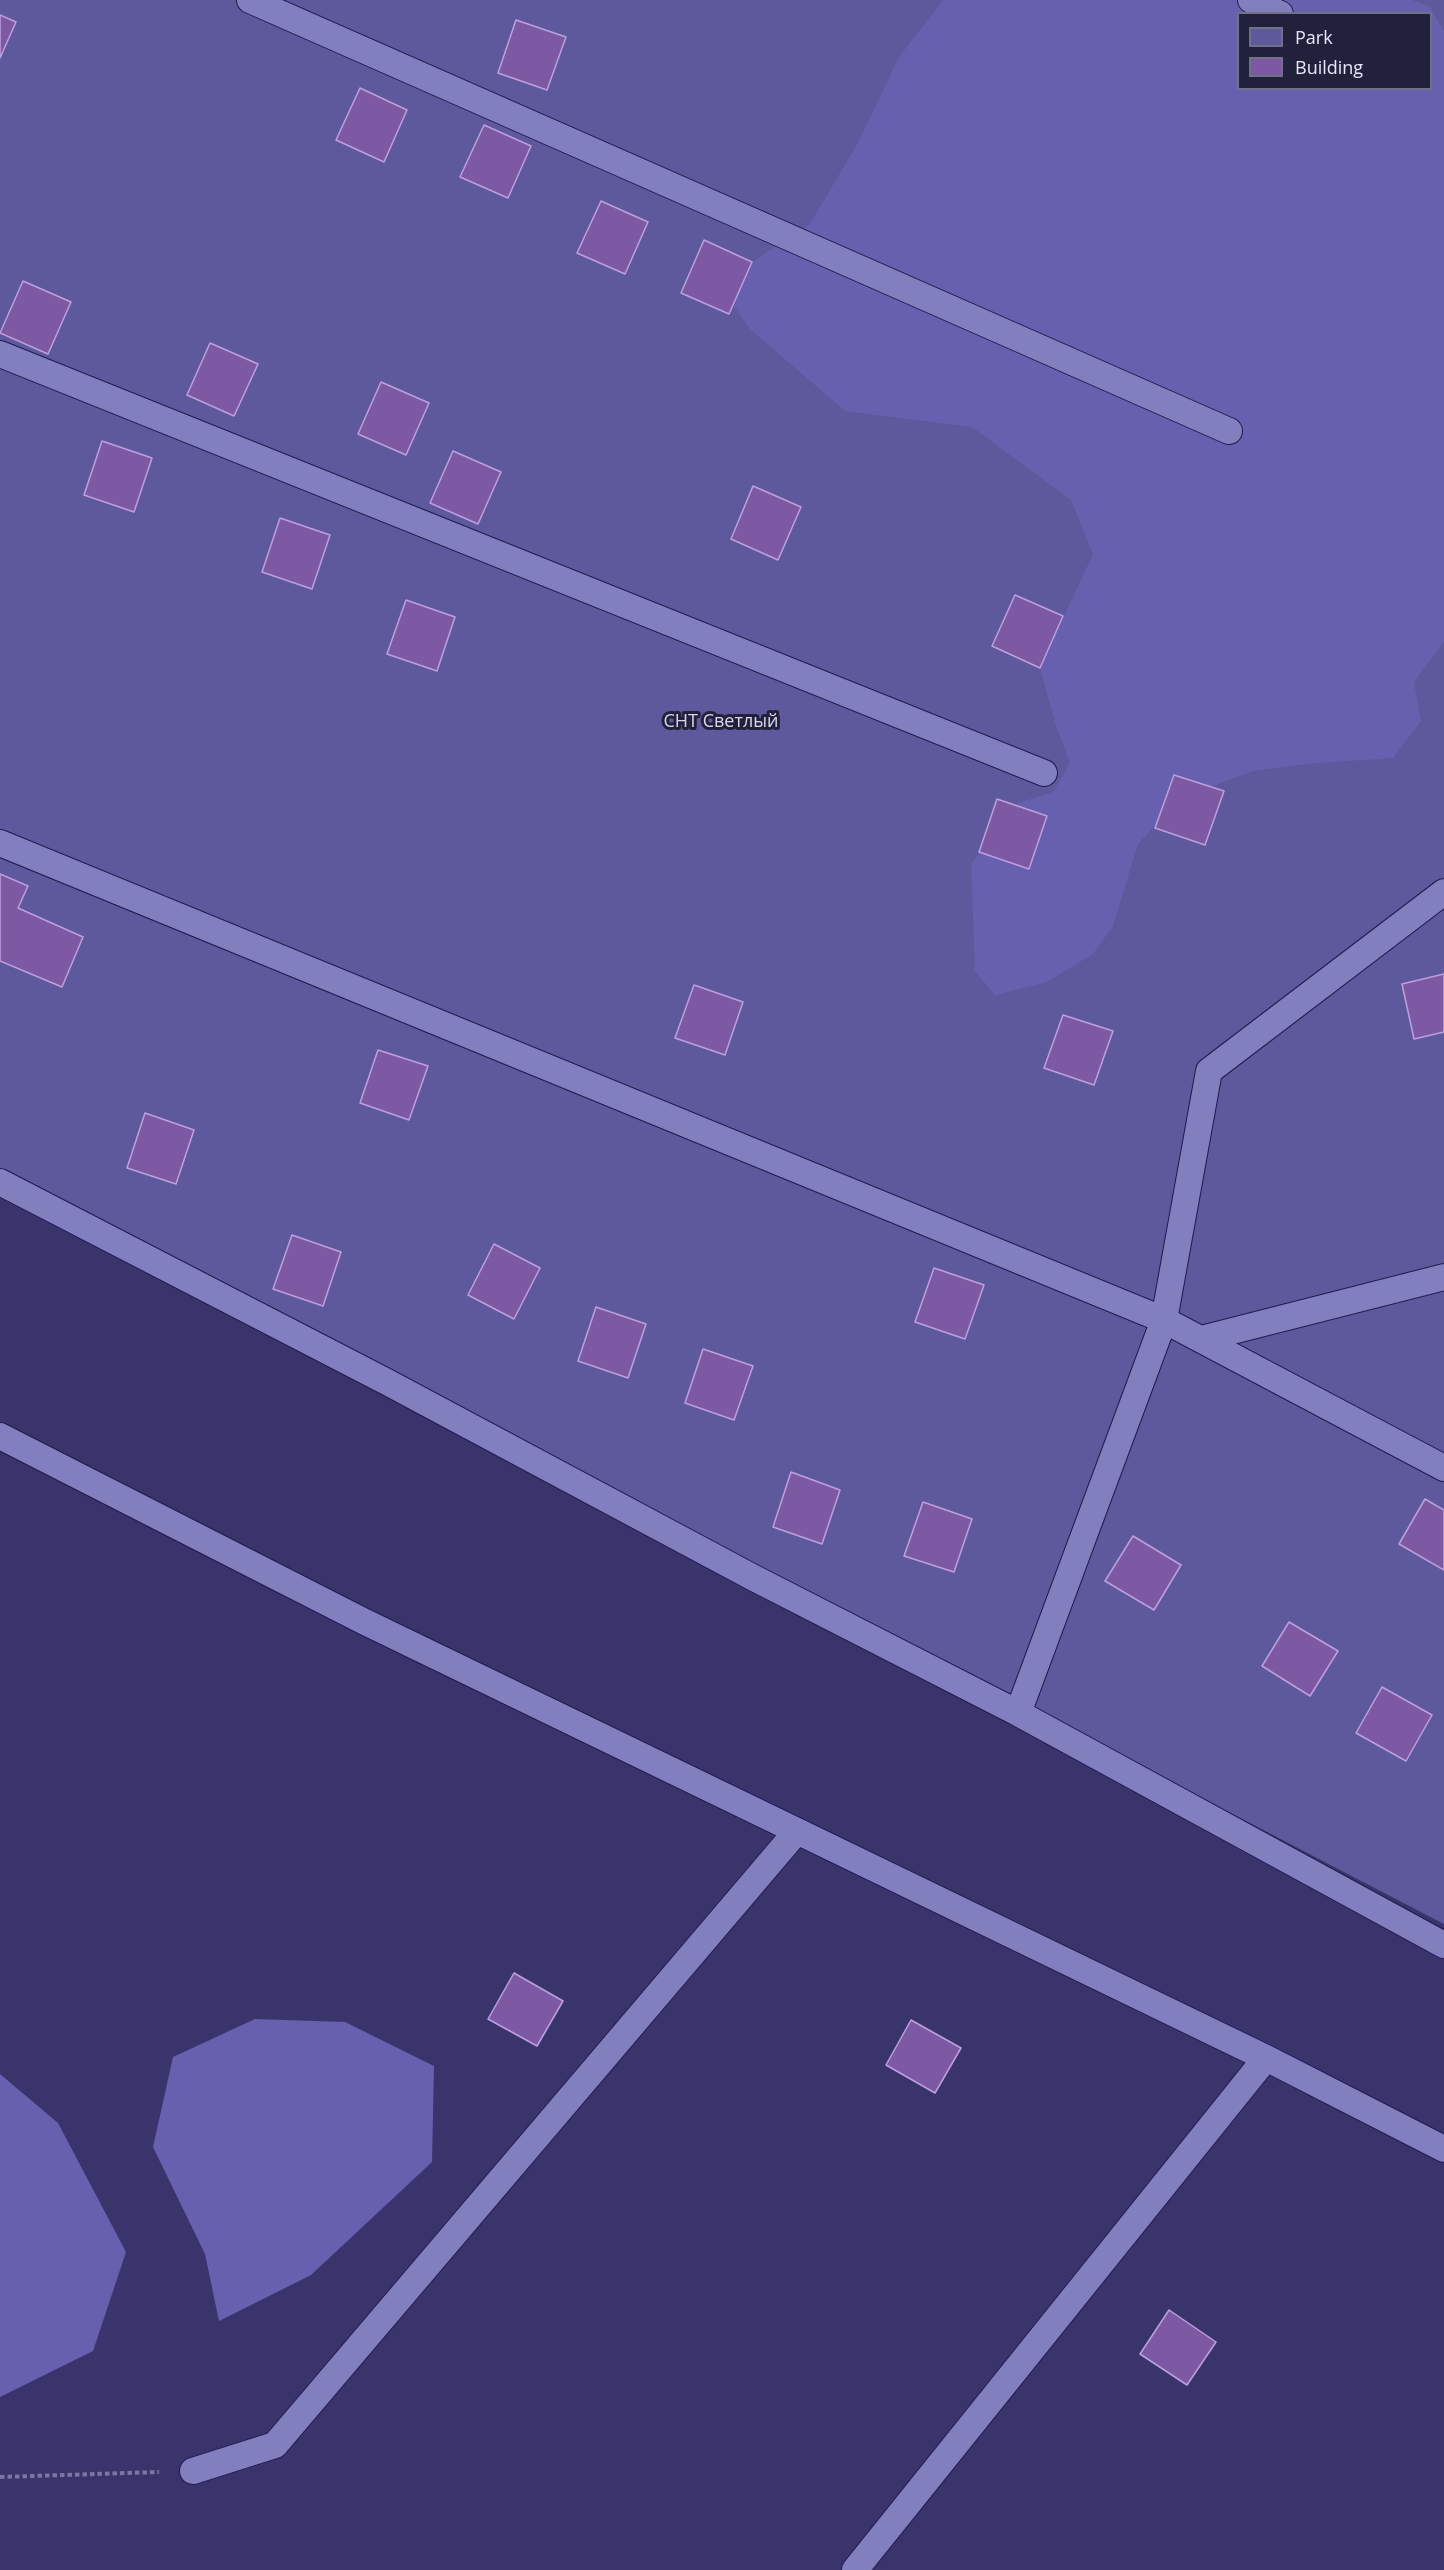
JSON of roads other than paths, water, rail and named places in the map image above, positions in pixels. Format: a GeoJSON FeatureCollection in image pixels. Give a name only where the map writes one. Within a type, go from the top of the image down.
{"type":"FeatureCollection","features":[{"type":"Feature","properties":{"kind":"lane"},"geometry":{"type":"LineString","coordinates":[[250,0],[1229,431]]}},
{"type":"Feature","properties":{"kind":"lane"},"geometry":{"type":"LineString","coordinates":[[1251,0],[1277,12]]}},
{"type":"Feature","properties":{"kind":"lane"},"geometry":{"type":"LineString","coordinates":[[0,354],[1044,773]]}},
{"type":"Feature","properties":{"kind":"lane"},"geometry":{"type":"LineString","coordinates":[[0,843],[1164,1320],[1444,1468]]}},
{"type":"Feature","properties":{"kind":"lane"},"geometry":{"type":"LineString","coordinates":[[1018,1713],[1164,1320],[1209,1071],[1444,892]]}},
{"type":"Feature","properties":{"kind":"lane"},"geometry":{"type":"LineString","coordinates":[[0,1182],[376,1377],[754,1578],[1018,1713],[1444,1945]]}},
{"type":"Feature","properties":{"kind":"lane"},"geometry":{"type":"LineString","coordinates":[[1201,1340],[1444,1277]]}},
{"type":"Feature","properties":{"kind":"lane"},"geometry":{"type":"LineString","coordinates":[[0,1436],[363,1621],[1266,2058],[1444,2149]]}},
{"type":"Feature","properties":{"kind":"lane"},"geometry":{"type":"LineString","coordinates":[[193,2471],[275,2445],[797,1831]]}},
{"type":"Feature","properties":{"kind":"lane"},"geometry":{"type":"LineString","coordinates":[[855,2570],[1266,2058]]}},
{"type":"Feature","properties":{"kind":"park label","name":"СНТ Светлый"},"geometry":{"type":"Point","coordinates":[721,722]}}]}
